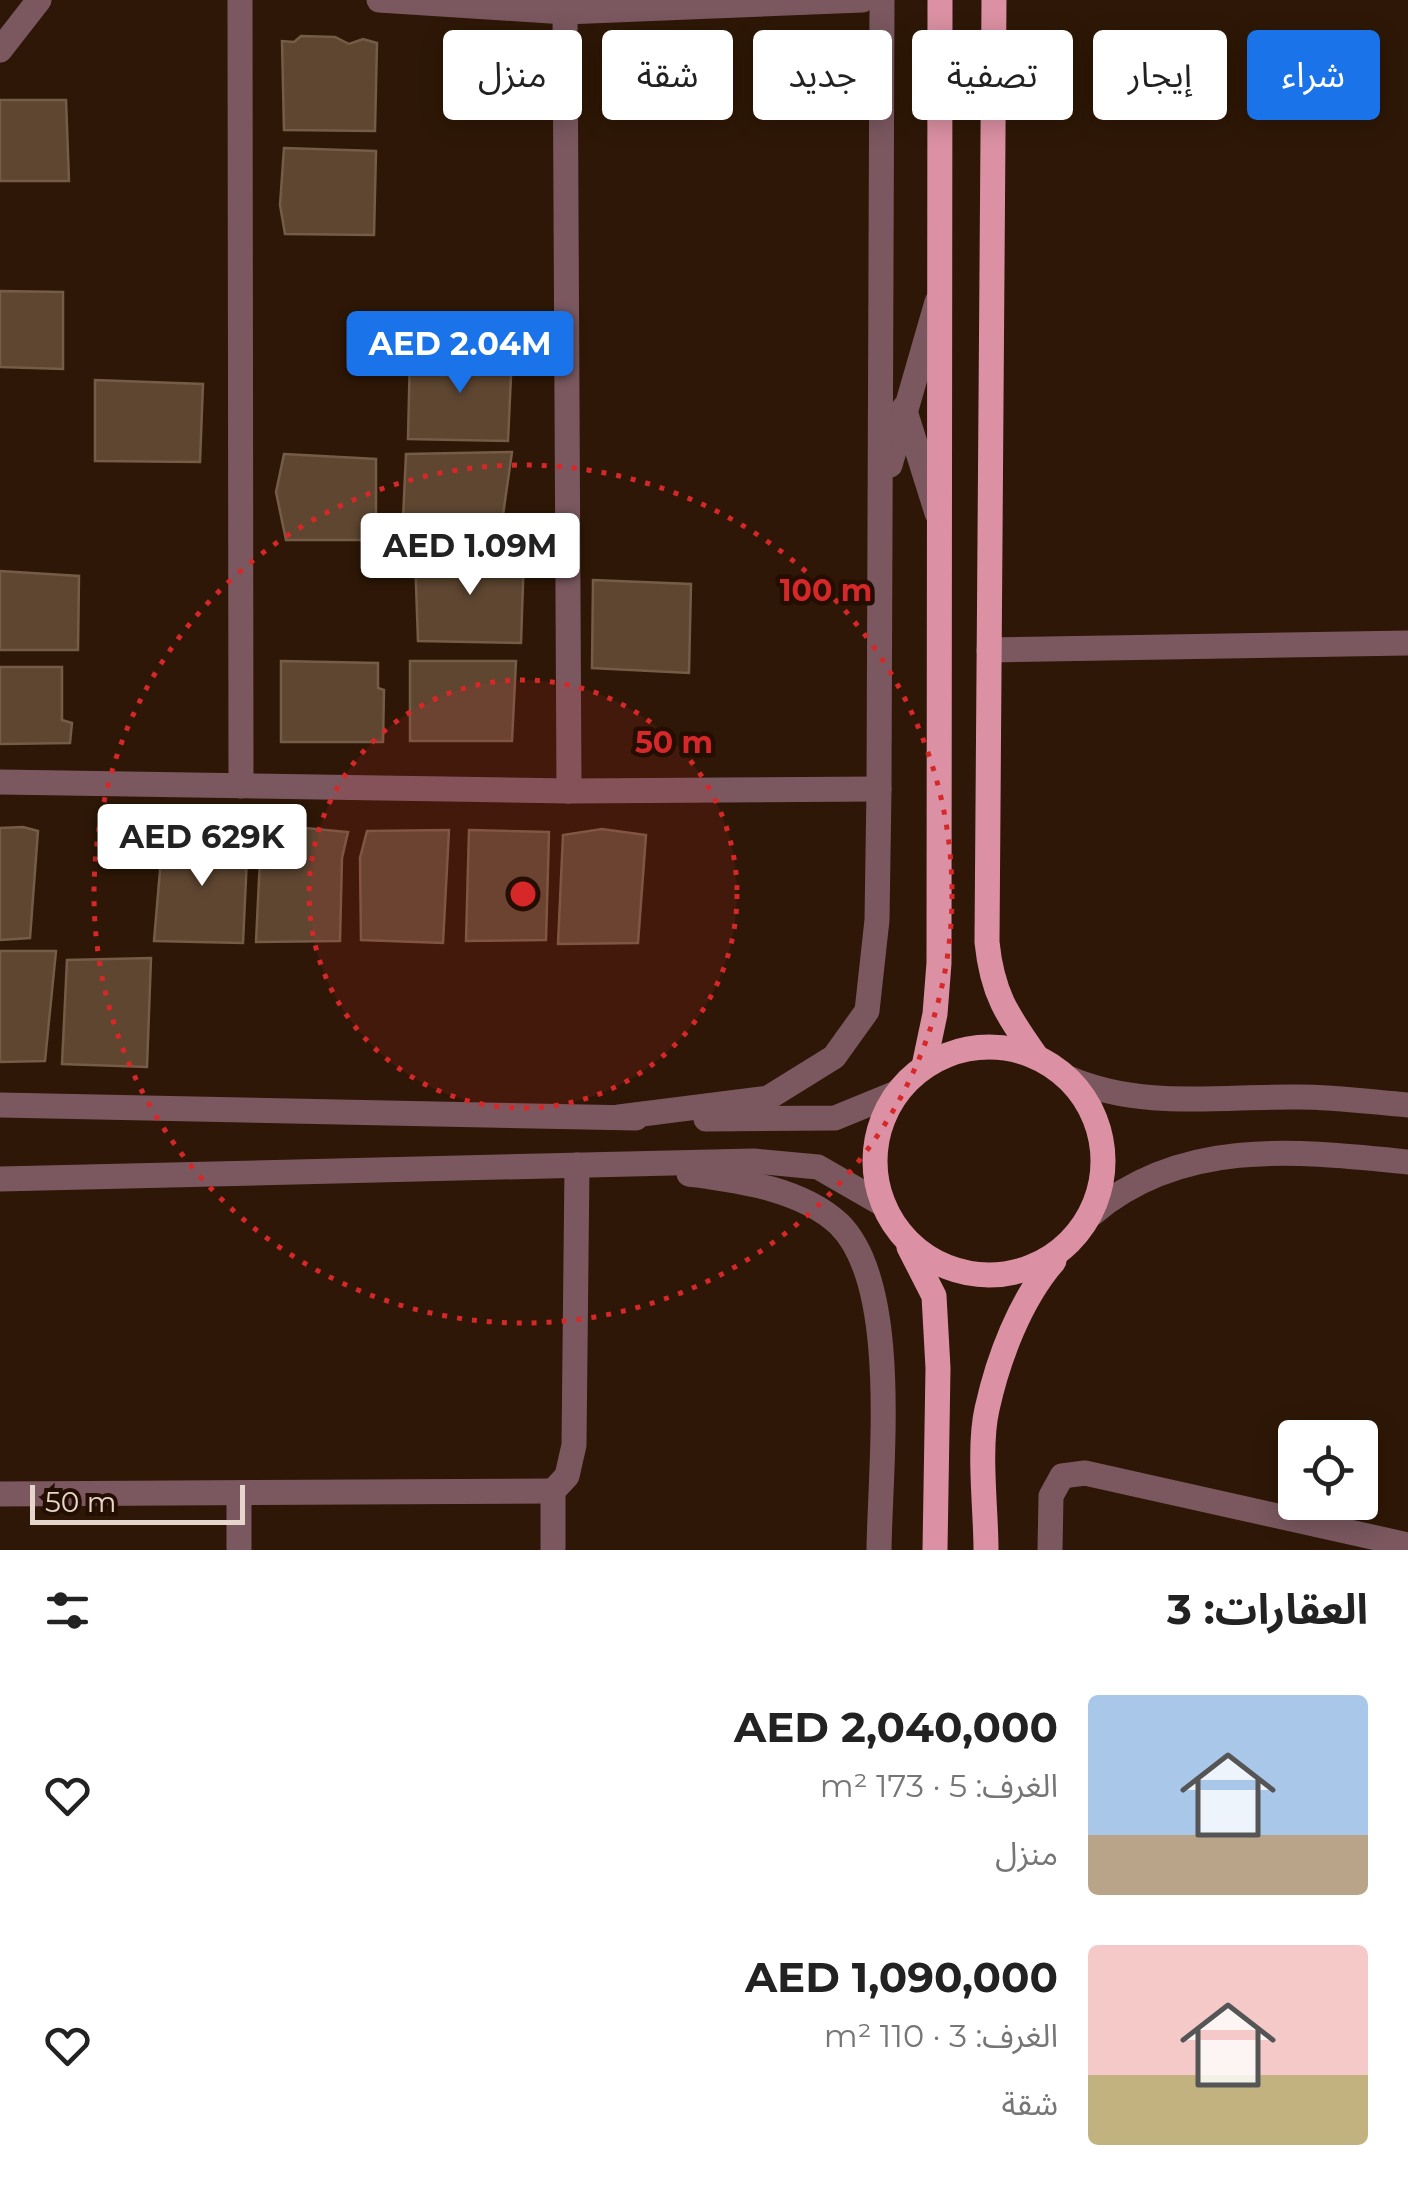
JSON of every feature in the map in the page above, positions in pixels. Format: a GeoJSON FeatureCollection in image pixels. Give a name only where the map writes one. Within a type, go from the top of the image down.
{"type":"FeatureCollection","features":[{"type":"Feature","properties":{"kind":"main road"},"geometry":{"type":"LineString","coordinates":[[924,1066],[935,1014],[939,962],[940,0]]}},
{"type":"Feature","properties":{"kind":"main road"},"geometry":{"type":"LineString","coordinates":[[994,0],[991,982],[1036,1056]]}},
{"type":"Feature","properties":{"kind":"main road"},"geometry":{"type":"LineString","coordinates":[[935,1549],[938,1368],[934,1296],[884,1205],[874,1167],[879,1128],[896,1094],[924,1066],[959,1050],[998,1046],[1036,1056],[1068,1078],[1090,1107],[1102,1142],[1102,1179],[1092,1214],[1034,1283],[986,1412],[986,1550]]}},
{"type":"Feature","properties":{"kind":"main road"},"geometry":{"type":"LineString","coordinates":[[904,1238],[934,1261],[968,1274],[1004,1275],[1040,1264],[1070,1243]]}},
{"type":"Feature","properties":{"kind":"street"},"geometry":{"type":"LineString","coordinates":[[0,50],[38,0]]}},
{"type":"Feature","properties":{"kind":"street"},"geometry":{"type":"LineString","coordinates":[[240,0],[241,786]]}},
{"type":"Feature","properties":{"kind":"street"},"geometry":{"type":"LineString","coordinates":[[379,0],[565,12],[862,0]]}},
{"type":"Feature","properties":{"kind":"street"},"geometry":{"type":"LineString","coordinates":[[619,1117],[768,1098],[834,1057],[868,1011],[877,920],[880,790],[882,0]]}},
{"type":"Feature","properties":{"kind":"street"},"geometry":{"type":"LineString","coordinates":[[565,12],[569,791]]}},
{"type":"Feature","properties":{"kind":"street"},"geometry":{"type":"LineString","coordinates":[[880,506],[904,408],[940,292]]}},
{"type":"Feature","properties":{"kind":"street"},"geometry":{"type":"LineString","coordinates":[[881,322],[940,521]]}},
{"type":"Feature","properties":{"kind":"street"},"geometry":{"type":"LineString","coordinates":[[990,650],[1408,642]]}},
{"type":"Feature","properties":{"kind":"street"},"geometry":{"type":"LineString","coordinates":[[0,782],[569,791],[880,790]]}},
{"type":"Feature","properties":{"kind":"street"},"geometry":{"type":"LineString","coordinates":[[1068,1078],[1105,1094],[1148,1101],[1302,1096],[1408,1105]]}},
{"type":"Feature","properties":{"kind":"street"},"geometry":{"type":"LineString","coordinates":[[0,1105],[835,1118],[896,1094]]}},
{"type":"Feature","properties":{"kind":"street"},"geometry":{"type":"LineString","coordinates":[[1092,1214],[1120,1190],[1175,1164],[1298,1150],[1408,1162]]}},
{"type":"Feature","properties":{"kind":"street"},"geometry":{"type":"LineString","coordinates":[[0,1178],[754,1161],[818,1167],[884,1205]]}},
{"type":"Feature","properties":{"kind":"street"},"geometry":{"type":"LineString","coordinates":[[610,1164],[711,1177],[790,1194],[838,1224],[864,1258],[879,1310],[879,1550]]}},
{"type":"Feature","properties":{"kind":"street"},"geometry":{"type":"LineString","coordinates":[[0,1494],[553,1491],[568,1476],[574,1445],[577,1165]]}},
{"type":"Feature","properties":{"kind":"street"},"geometry":{"type":"LineString","coordinates":[[1050,1550],[1051,1496],[1062,1476],[1086,1473],[1408,1544]]}},
{"type":"Feature","properties":{"kind":"street"},"geometry":{"type":"LineString","coordinates":[[553,1491],[553,1550]]}},
{"type":"Feature","properties":{"kind":"street"},"geometry":{"type":"LineString","coordinates":[[239,1493],[239,1550]]}},
{"type":"Feature","properties":{"kind":"building"},"geometry":{"type":"Polygon","coordinates":[[[301,36],[335,37],[349,44],[363,39],[377,43],[375,131],[284,130],[282,41],[294,42],[301,36]]]}},
{"type":"Feature","properties":{"kind":"building"},"geometry":{"type":"Polygon","coordinates":[[[0,100],[66,100],[69,181],[0,181],[0,100]]]}},
{"type":"Feature","properties":{"kind":"building"},"geometry":{"type":"Polygon","coordinates":[[[284,148],[376,151],[374,235],[285,234],[280,205],[284,148]]]}},
{"type":"Feature","properties":{"kind":"building"},"geometry":{"type":"Polygon","coordinates":[[[0,291],[63,292],[63,369],[0,367],[0,291]]]}},
{"type":"Feature","properties":{"kind":"building"},"geometry":{"type":"Polygon","coordinates":[[[410,352],[512,354],[508,441],[408,439],[410,352]]]}},
{"type":"Feature","properties":{"kind":"building"},"geometry":{"type":"Polygon","coordinates":[[[95,380],[203,384],[200,462],[95,461],[95,380]]]}},
{"type":"Feature","properties":{"kind":"building"},"geometry":{"type":"Polygon","coordinates":[[[512,452],[499,543],[402,541],[406,454],[512,452]]]}},
{"type":"Feature","properties":{"kind":"building"},"geometry":{"type":"Polygon","coordinates":[[[284,454],[376,459],[376,540],[286,540],[276,492],[284,454]]]}},
{"type":"Feature","properties":{"kind":"building"},"geometry":{"type":"Polygon","coordinates":[[[524,554],[521,643],[418,641],[415,556],[524,554]]]}},
{"type":"Feature","properties":{"kind":"building"},"geometry":{"type":"Polygon","coordinates":[[[0,571],[79,576],[78,650],[0,650],[0,571]]]}},
{"type":"Feature","properties":{"kind":"building"},"geometry":{"type":"Polygon","coordinates":[[[593,580],[691,584],[689,673],[592,668],[593,580]]]}},
{"type":"Feature","properties":{"kind":"building"},"geometry":{"type":"Polygon","coordinates":[[[281,661],[378,663],[378,688],[384,690],[383,742],[281,742],[281,661]]]}},
{"type":"Feature","properties":{"kind":"building"},"geometry":{"type":"Polygon","coordinates":[[[410,661],[516,661],[512,741],[410,741],[410,661]]]}},
{"type":"Feature","properties":{"kind":"building"},"geometry":{"type":"Polygon","coordinates":[[[0,667],[62,667],[62,720],[72,723],[70,743],[0,744],[0,667]]]}},
{"type":"Feature","properties":{"kind":"building"},"geometry":{"type":"Polygon","coordinates":[[[0,828],[38,831],[30,938],[0,940],[0,828]]]}},
{"type":"Feature","properties":{"kind":"building"},"geometry":{"type":"Polygon","coordinates":[[[305,828],[348,832],[342,858],[340,941],[256,942],[261,838],[305,828]]]}},
{"type":"Feature","properties":{"kind":"building"},"geometry":{"type":"Polygon","coordinates":[[[602,829],[646,835],[638,943],[558,944],[563,835],[602,829]]]}},
{"type":"Feature","properties":{"kind":"building"},"geometry":{"type":"Polygon","coordinates":[[[449,830],[443,943],[361,940],[360,858],[367,831],[449,830]]]}},
{"type":"Feature","properties":{"kind":"building"},"geometry":{"type":"Polygon","coordinates":[[[469,830],[549,832],[546,940],[466,941],[469,830]]]}},
{"type":"Feature","properties":{"kind":"building"},"geometry":{"type":"Polygon","coordinates":[[[163,835],[248,835],[243,943],[154,941],[163,835]]]}},
{"type":"Feature","properties":{"kind":"building"},"geometry":{"type":"Polygon","coordinates":[[[0,951],[56,951],[45,1061],[0,1062],[0,951]]]}},
{"type":"Feature","properties":{"kind":"building"},"geometry":{"type":"Polygon","coordinates":[[[151,958],[147,1067],[62,1064],[67,960],[151,958]]]}}]}
